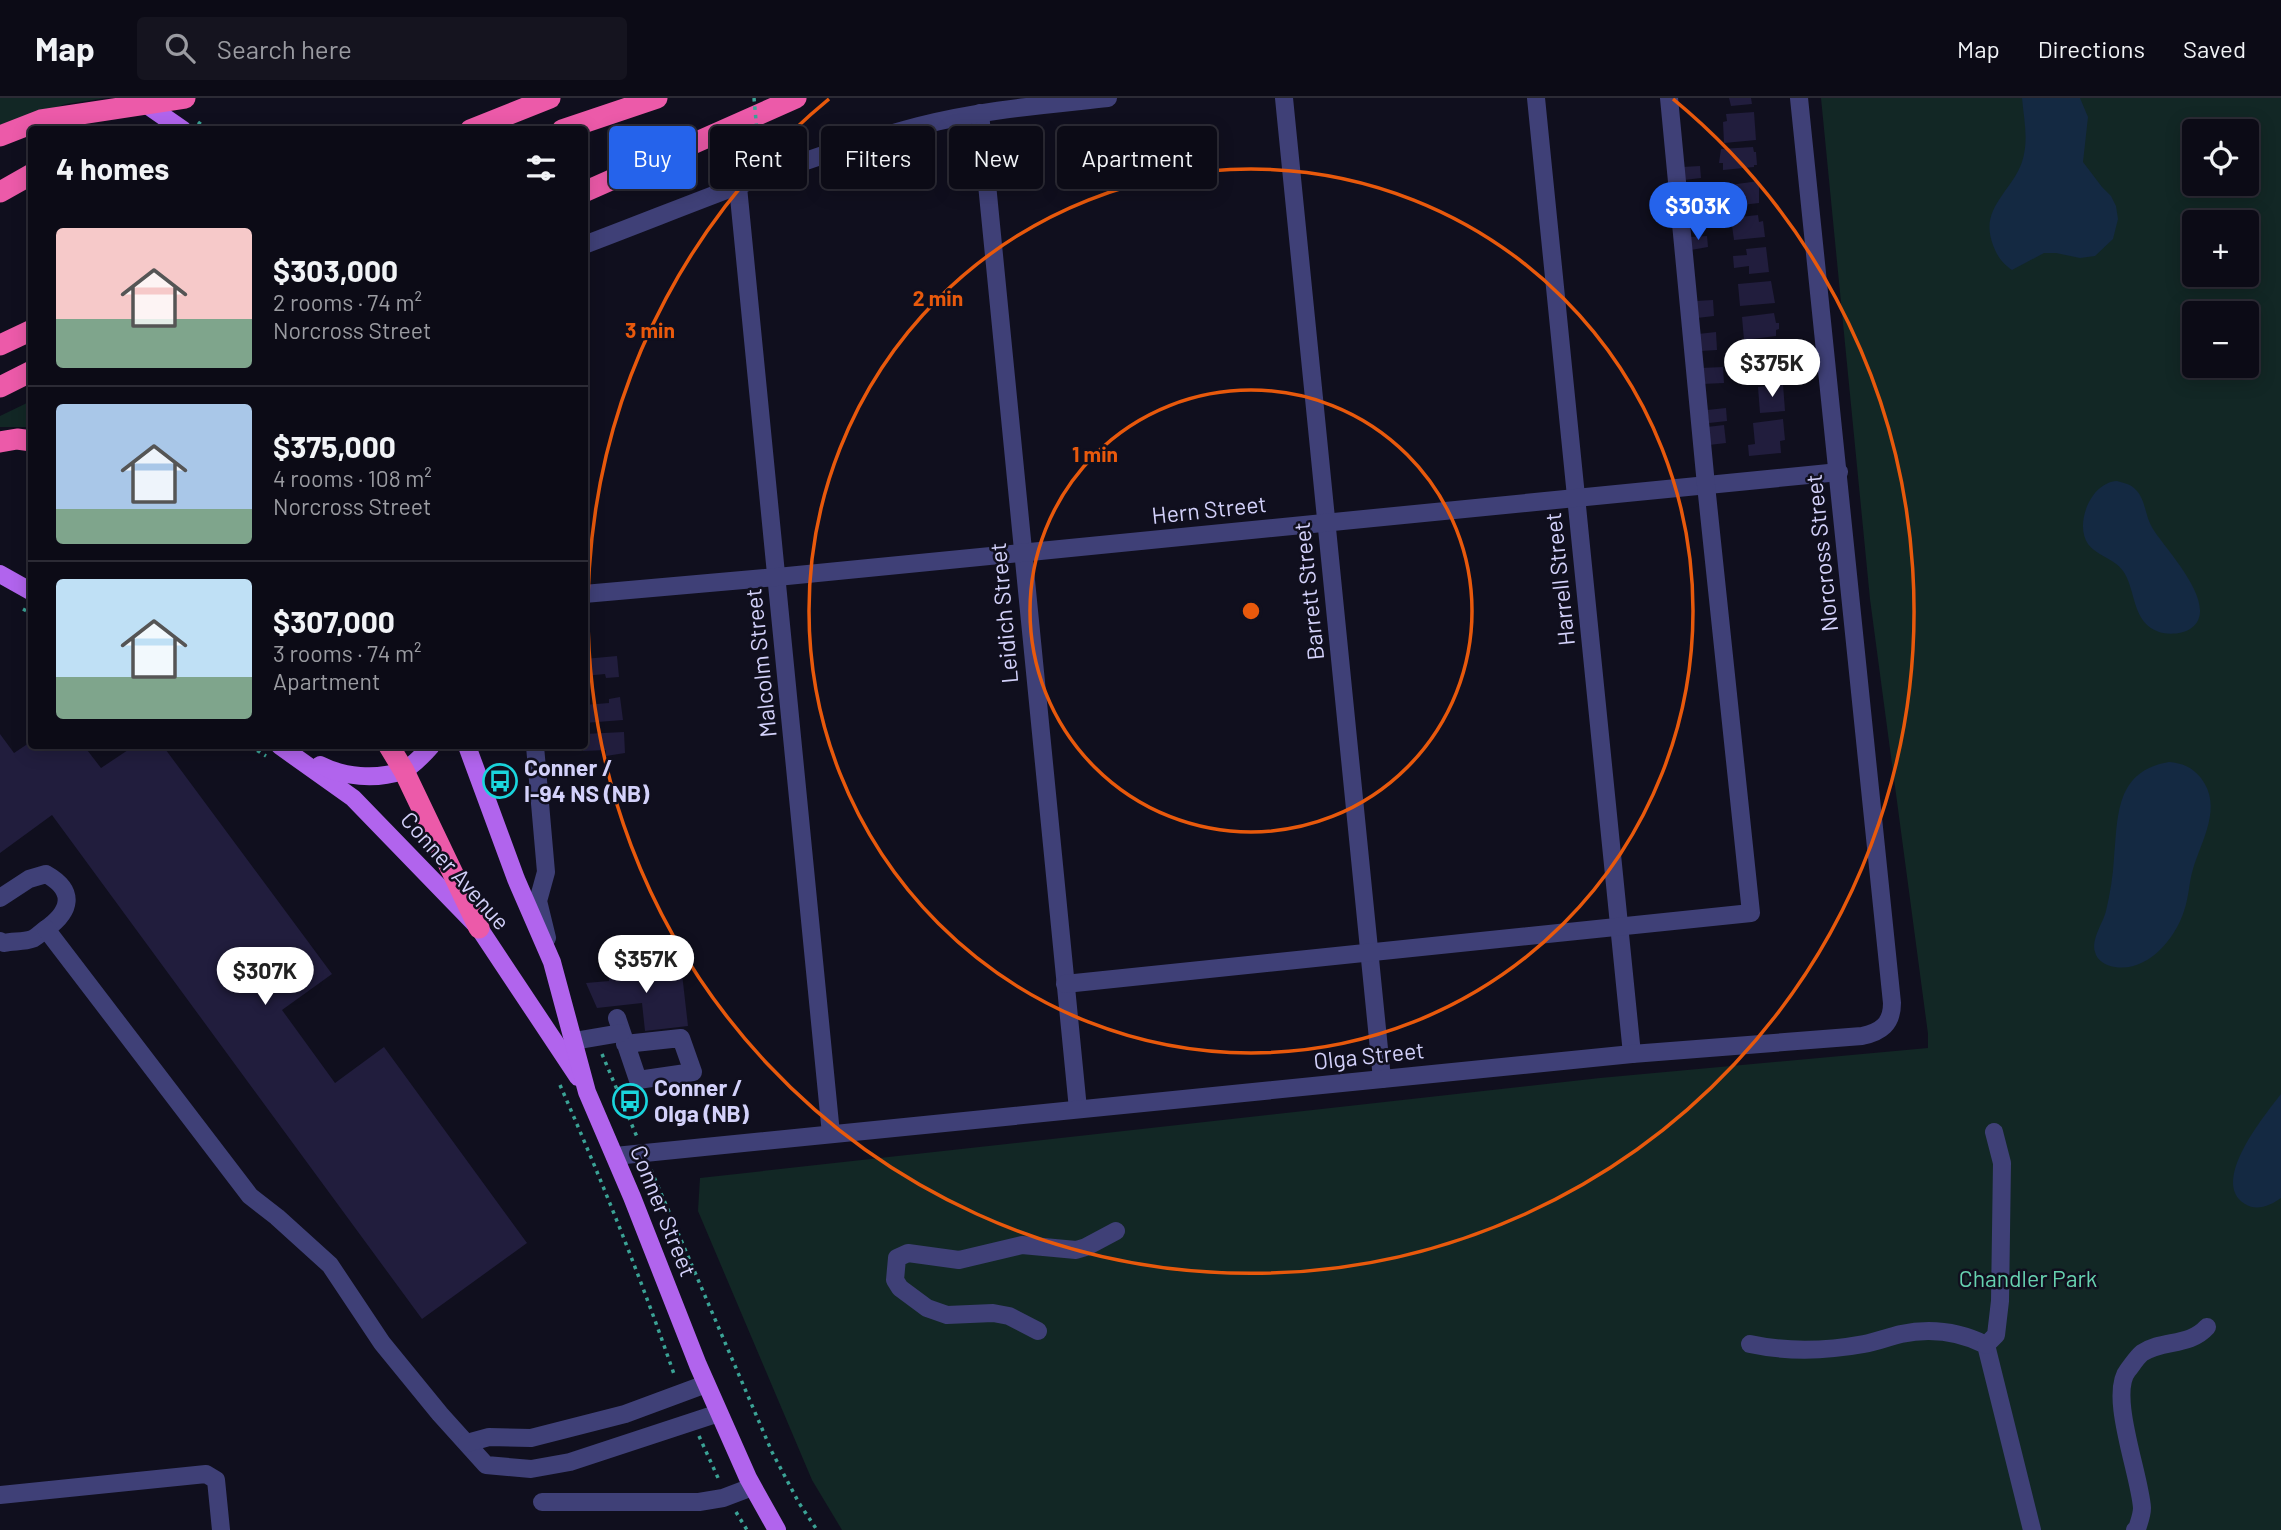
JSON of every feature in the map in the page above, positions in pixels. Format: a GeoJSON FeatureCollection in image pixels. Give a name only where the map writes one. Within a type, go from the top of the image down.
{"type":"FeatureCollection","features":[{"type":"Feature","properties":{"kind":"highway"},"geometry":{"type":"LineString","coordinates":[[0,136],[41,120],[142,101],[185,98]]}},
{"type":"Feature","properties":{"kind":"highway"},"geometry":{"type":"LineString","coordinates":[[480,126],[550,98]]}},
{"type":"Feature","properties":{"kind":"highway"},"geometry":{"type":"LineString","coordinates":[[574,126],[657,98]]}},
{"type":"Feature","properties":{"kind":"highway"},"geometry":{"type":"LineString","coordinates":[[588,190],[796,98]]}},
{"type":"Feature","properties":{"kind":"highway"},"geometry":{"type":"LineString","coordinates":[[0,192],[28,176]]}},
{"type":"Feature","properties":{"kind":"highway"},"geometry":{"type":"LineString","coordinates":[[0,345],[28,332]]}},
{"type":"Feature","properties":{"kind":"highway"},"geometry":{"type":"LineString","coordinates":[[0,387],[28,373]]}},
{"type":"Feature","properties":{"kind":"highway"},"geometry":{"type":"LineString","coordinates":[[0,442],[28,440]]}},
{"type":"Feature","properties":{"kind":"highway"},"geometry":{"type":"LineString","coordinates":[[391,749],[480,928]]}},
{"type":"Feature","properties":{"kind":"main road"},"geometry":{"type":"LineString","coordinates":[[142,101],[177,126]]}},
{"type":"Feature","properties":{"kind":"main road"},"geometry":{"type":"LineString","coordinates":[[1,575],[28,590]]}},
{"type":"Feature","properties":{"kind":"main road"},"geometry":{"type":"LineString","coordinates":[[278,750],[347,776],[404,771],[428,749]]}},
{"type":"Feature","properties":{"kind":"main road","name":"Conner Street"},"geometry":{"type":"LineString","coordinates":[[468,749],[516,879],[552,962],[587,1092],[706,1384],[752,1487],[777,1530]]}},
{"type":"Feature","properties":{"kind":"main road","name":"Conner Avenue"},"geometry":{"type":"LineString","coordinates":[[278,750],[353,798],[480,928],[587,1092]]}},
{"type":"Feature","properties":{"kind":"street"},"geometry":{"type":"LineString","coordinates":[[807,162],[921,126],[980,113],[1108,98]]}},
{"type":"Feature","properties":{"kind":"street","name":"Barrett Street"},"geometry":{"type":"LineString","coordinates":[[1284,98],[1382,1079]]}},
{"type":"Feature","properties":{"kind":"street","name":"Harrell Street"},"geometry":{"type":"LineString","coordinates":[[1536,98],[1632,1054]]}},
{"type":"Feature","properties":{"kind":"street"},"geometry":{"type":"LineString","coordinates":[[1065,984],[1751,913],[1706,485],[1670,98]]}},
{"type":"Feature","properties":{"kind":"street","name":"Norcross Street"},"geometry":{"type":"LineString","coordinates":[[1799,98],[1892,1003]]}},
{"type":"Feature","properties":{"kind":"street","name":"Leidich Street"},"geometry":{"type":"LineString","coordinates":[[980,113],[1078,1109]]}},
{"type":"Feature","properties":{"kind":"street"},"geometry":{"type":"LineString","coordinates":[[588,243],[733,189]]}},
{"type":"Feature","properties":{"kind":"street","name":"Malcolm Street"},"geometry":{"type":"LineString","coordinates":[[738,189],[831,1134]]}},
{"type":"Feature","properties":{"kind":"street","name":"Hern Street"},"geometry":{"type":"LineString","coordinates":[[588,594],[1839,472]]}},
{"type":"Feature","properties":{"kind":"street"},"geometry":{"type":"LineString","coordinates":[[535,749],[546,872],[538,901],[552,962]]}},
{"type":"Feature","properties":{"kind":"street"},"geometry":{"type":"LineString","coordinates":[[0,898],[29,879],[46,874],[58,880],[65,890],[67,904],[59,919],[32,939],[4,943],[0,941]]}},
{"type":"Feature","properties":{"kind":"street"},"geometry":{"type":"LineString","coordinates":[[46,929],[250,1196],[330,1265],[382,1343],[486,1465],[531,1469],[570,1462],[719,1413]]}},
{"type":"Feature","properties":{"kind":"street","name":"Olga Street"},"geometry":{"type":"LineString","coordinates":[[615,1156],[1632,1054],[1876,1034],[1885,1028],[1890,1018],[1892,1003]]}},
{"type":"Feature","properties":{"kind":"street"},"geometry":{"type":"LineString","coordinates":[[574,1041],[621,1032]]}},
{"type":"Feature","properties":{"kind":"street"},"geometry":{"type":"LineString","coordinates":[[1986,1345],[1996,1335],[2000,1301],[2002,1163],[1994,1132]]}},
{"type":"Feature","properties":{"kind":"street"},"geometry":{"type":"LineString","coordinates":[[1038,1331],[1009,1316],[947,1315],[928,1308],[900,1288],[895,1280],[897,1258],[908,1253],[959,1260],[1022,1245],[1076,1250],[1116,1231]]}},
{"type":"Feature","properties":{"kind":"street"},"geometry":{"type":"LineString","coordinates":[[2135,1530],[2142,1511],[2120,1393],[2125,1373],[2143,1353],[2187,1341],[2207,1328]]}},
{"type":"Feature","properties":{"kind":"street"},"geometry":{"type":"LineString","coordinates":[[1750,1343],[1776,1350],[1811,1349],[1865,1344],[1903,1333],[1939,1331],[1969,1337],[1986,1345]]}},
{"type":"Feature","properties":{"kind":"street"},"geometry":{"type":"LineString","coordinates":[[1986,1345],[2032,1530]]}},
{"type":"Feature","properties":{"kind":"street"},"geometry":{"type":"LineString","coordinates":[[467,1443],[489,1437],[531,1438],[625,1415],[706,1384]]}},
{"type":"Feature","properties":{"kind":"street"},"geometry":{"type":"LineString","coordinates":[[0,1495],[206,1474],[216,1479],[220,1530]]}},
{"type":"Feature","properties":{"kind":"street"},"geometry":{"type":"LineString","coordinates":[[542,1502],[699,1502],[727,1497],[752,1487]]}},
{"type":"Feature","properties":{"kind":"path"},"geometry":{"type":"LineString","coordinates":[[754,98],[757,126]]}},
{"type":"Feature","properties":{"kind":"path"},"geometry":{"type":"LineString","coordinates":[[560,1084],[649,1300],[681,1393]]}},
{"type":"Feature","properties":{"kind":"path"},"geometry":{"type":"LineString","coordinates":[[693,1422],[727,1497],[747,1530]]}},
{"type":"Feature","properties":{"kind":"green space"},"geometry":{"type":"Polygon","coordinates":[[[0,98],[106,98],[66,104],[0,125],[0,98]]]}},
{"type":"Feature","properties":{"kind":"green space","name":"Chandler Park"},"geometry":{"type":"Polygon","coordinates":[[[1821,98],[2281,98],[2281,1530],[842,1530],[812,1480],[698,1211],[700,1178],[1600,1078],[1928,1048],[1870,599],[1821,98]]]}},
{"type":"Feature","properties":{"kind":"green space"},"geometry":{"type":"Polygon","coordinates":[[[28,402],[28,427],[0,427],[0,416],[28,402]]]}},
{"type":"Feature","properties":{"kind":"water"},"geometry":{"type":"Polygon","coordinates":[[[2022,98],[2080,98],[2088,117],[2083,162],[2111,196],[2118,219],[2113,239],[2095,256],[2080,258],[2044,253],[2012,270],[1998,256],[1990,232],[1990,221],[1998,201],[2022,162],[2025,130],[2022,98]]]}},
{"type":"Feature","properties":{"kind":"water"},"geometry":{"type":"Polygon","coordinates":[[[2117,481],[2132,486],[2139,494],[2153,529],[2196,593],[2200,607],[2198,619],[2187,631],[2167,634],[2144,622],[2122,569],[2097,552],[2084,536],[2084,516],[2093,496],[2108,483],[2117,481]]]}},
{"type":"Feature","properties":{"kind":"water"},"geometry":{"type":"Polygon","coordinates":[[[2169,762],[2186,766],[2198,774],[2210,800],[2209,823],[2193,869],[2186,906],[2174,932],[2149,959],[2127,967],[2112,966],[2098,958],[2094,947],[2109,898],[2119,812],[2129,785],[2138,775],[2151,767],[2169,762]]]}},
{"type":"Feature","properties":{"kind":"water"},"geometry":{"type":"Polygon","coordinates":[[[2281,1094],[2281,1198],[2264,1207],[2250,1206],[2236,1194],[2233,1180],[2236,1165],[2253,1132],[2281,1094]]]}},
{"type":"Feature","properties":{"kind":"building"},"geometry":{"type":"Polygon","coordinates":[[[1729,98],[1751,98],[1752,104],[1731,106],[1729,98]]]}},
{"type":"Feature","properties":{"kind":"building"},"geometry":{"type":"Polygon","coordinates":[[[1754,112],[1756,140],[1724,143],[1723,122],[1727,121],[1726,114],[1754,112]]]}},
{"type":"Feature","properties":{"kind":"building"},"geometry":{"type":"Polygon","coordinates":[[[1753,147],[1757,165],[1723,170],[1723,163],[1719,163],[1721,149],[1753,147]]]}},
{"type":"Feature","properties":{"kind":"building"},"geometry":{"type":"Polygon","coordinates":[[[1700,166],[1701,178],[1684,180],[1682,167],[1700,166]]]}},
{"type":"Feature","properties":{"kind":"building"},"geometry":{"type":"Polygon","coordinates":[[[1759,181],[1759,203],[1725,207],[1722,186],[1759,181]]]}},
{"type":"Feature","properties":{"kind":"building"},"geometry":{"type":"Polygon","coordinates":[[[1707,196],[1709,216],[1686,218],[1684,198],[1707,196]]]}},
{"type":"Feature","properties":{"kind":"building"},"geometry":{"type":"Polygon","coordinates":[[[1758,215],[1759,222],[1763,221],[1765,237],[1734,240],[1731,218],[1758,215]]]}},
{"type":"Feature","properties":{"kind":"building"},"geometry":{"type":"Polygon","coordinates":[[[1707,236],[1708,247],[1691,250],[1689,237],[1707,236]]]}},
{"type":"Feature","properties":{"kind":"building"},"geometry":{"type":"Polygon","coordinates":[[[1766,247],[1769,272],[1749,274],[1749,266],[1734,268],[1733,256],[1747,255],[1746,249],[1766,247]]]}},
{"type":"Feature","properties":{"kind":"building"},"geometry":{"type":"Polygon","coordinates":[[[1771,281],[1775,303],[1740,306],[1738,284],[1771,281]]]}},
{"type":"Feature","properties":{"kind":"building"},"geometry":{"type":"Polygon","coordinates":[[[1713,300],[1714,316],[1697,318],[1696,301],[1713,300]]]}},
{"type":"Feature","properties":{"kind":"building"},"geometry":{"type":"Polygon","coordinates":[[[1774,313],[1776,323],[1779,323],[1776,336],[1744,340],[1742,317],[1774,313]]]}},
{"type":"Feature","properties":{"kind":"building"},"geometry":{"type":"Polygon","coordinates":[[[1716,332],[1717,350],[1700,351],[1698,334],[1716,332]]]}},
{"type":"Feature","properties":{"kind":"building"},"geometry":{"type":"Polygon","coordinates":[[[1780,348],[1782,367],[1778,367],[1779,374],[1755,376],[1752,351],[1780,348]]]}},
{"type":"Feature","properties":{"kind":"building"},"geometry":{"type":"Polygon","coordinates":[[[1723,367],[1724,383],[1702,384],[1701,368],[1723,367]]]}},
{"type":"Feature","properties":{"kind":"building"},"geometry":{"type":"Polygon","coordinates":[[[1783,384],[1785,411],[1760,413],[1758,387],[1783,384]]]}},
{"type":"Feature","properties":{"kind":"building"},"geometry":{"type":"Polygon","coordinates":[[[1726,408],[1727,421],[1709,423],[1707,410],[1726,408]]]}},
{"type":"Feature","properties":{"kind":"building"},"geometry":{"type":"Polygon","coordinates":[[[1783,419],[1785,440],[1780,441],[1781,453],[1749,456],[1748,445],[1755,444],[1753,423],[1783,419]]]}},
{"type":"Feature","properties":{"kind":"building"},"geometry":{"type":"Polygon","coordinates":[[[1724,425],[1726,443],[1709,445],[1707,427],[1724,425]]]}},
{"type":"Feature","properties":{"kind":"building"},"geometry":{"type":"Polygon","coordinates":[[[617,656],[619,677],[606,678],[605,674],[588,676],[588,659],[617,656]]]}},
{"type":"Feature","properties":{"kind":"building"},"geometry":{"type":"Polygon","coordinates":[[[620,697],[623,720],[588,723],[588,705],[609,703],[609,699],[620,697]]]}},
{"type":"Feature","properties":{"kind":"building"},"geometry":{"type":"Polygon","coordinates":[[[624,732],[625,753],[606,756],[606,750],[583,751],[588,749],[588,734],[624,732]]]}},
{"type":"Feature","properties":{"kind":"building"},"geometry":{"type":"Polygon","coordinates":[[[0,734],[14,753],[28,744],[28,749],[86,749],[101,768],[130,749],[165,749],[332,974],[282,1010],[335,1083],[384,1047],[527,1243],[422,1319],[52,815],[0,853],[0,734]]]}},
{"type":"Feature","properties":{"kind":"building"},"geometry":{"type":"Polygon","coordinates":[[[681,965],[688,1026],[645,1031],[642,1003],[597,1008],[586,983],[609,981],[609,973],[681,965]]]}},
{"type":"Feature","properties":{"kind":"place","name":"Conner / I-94 NS (NB)"},"geometry":{"type":"Point","coordinates":[500,781]}},
{"type":"Feature","properties":{"kind":"place","name":"Conner / Olga (NB)"},"geometry":{"type":"Point","coordinates":[630,1101]}}]}
